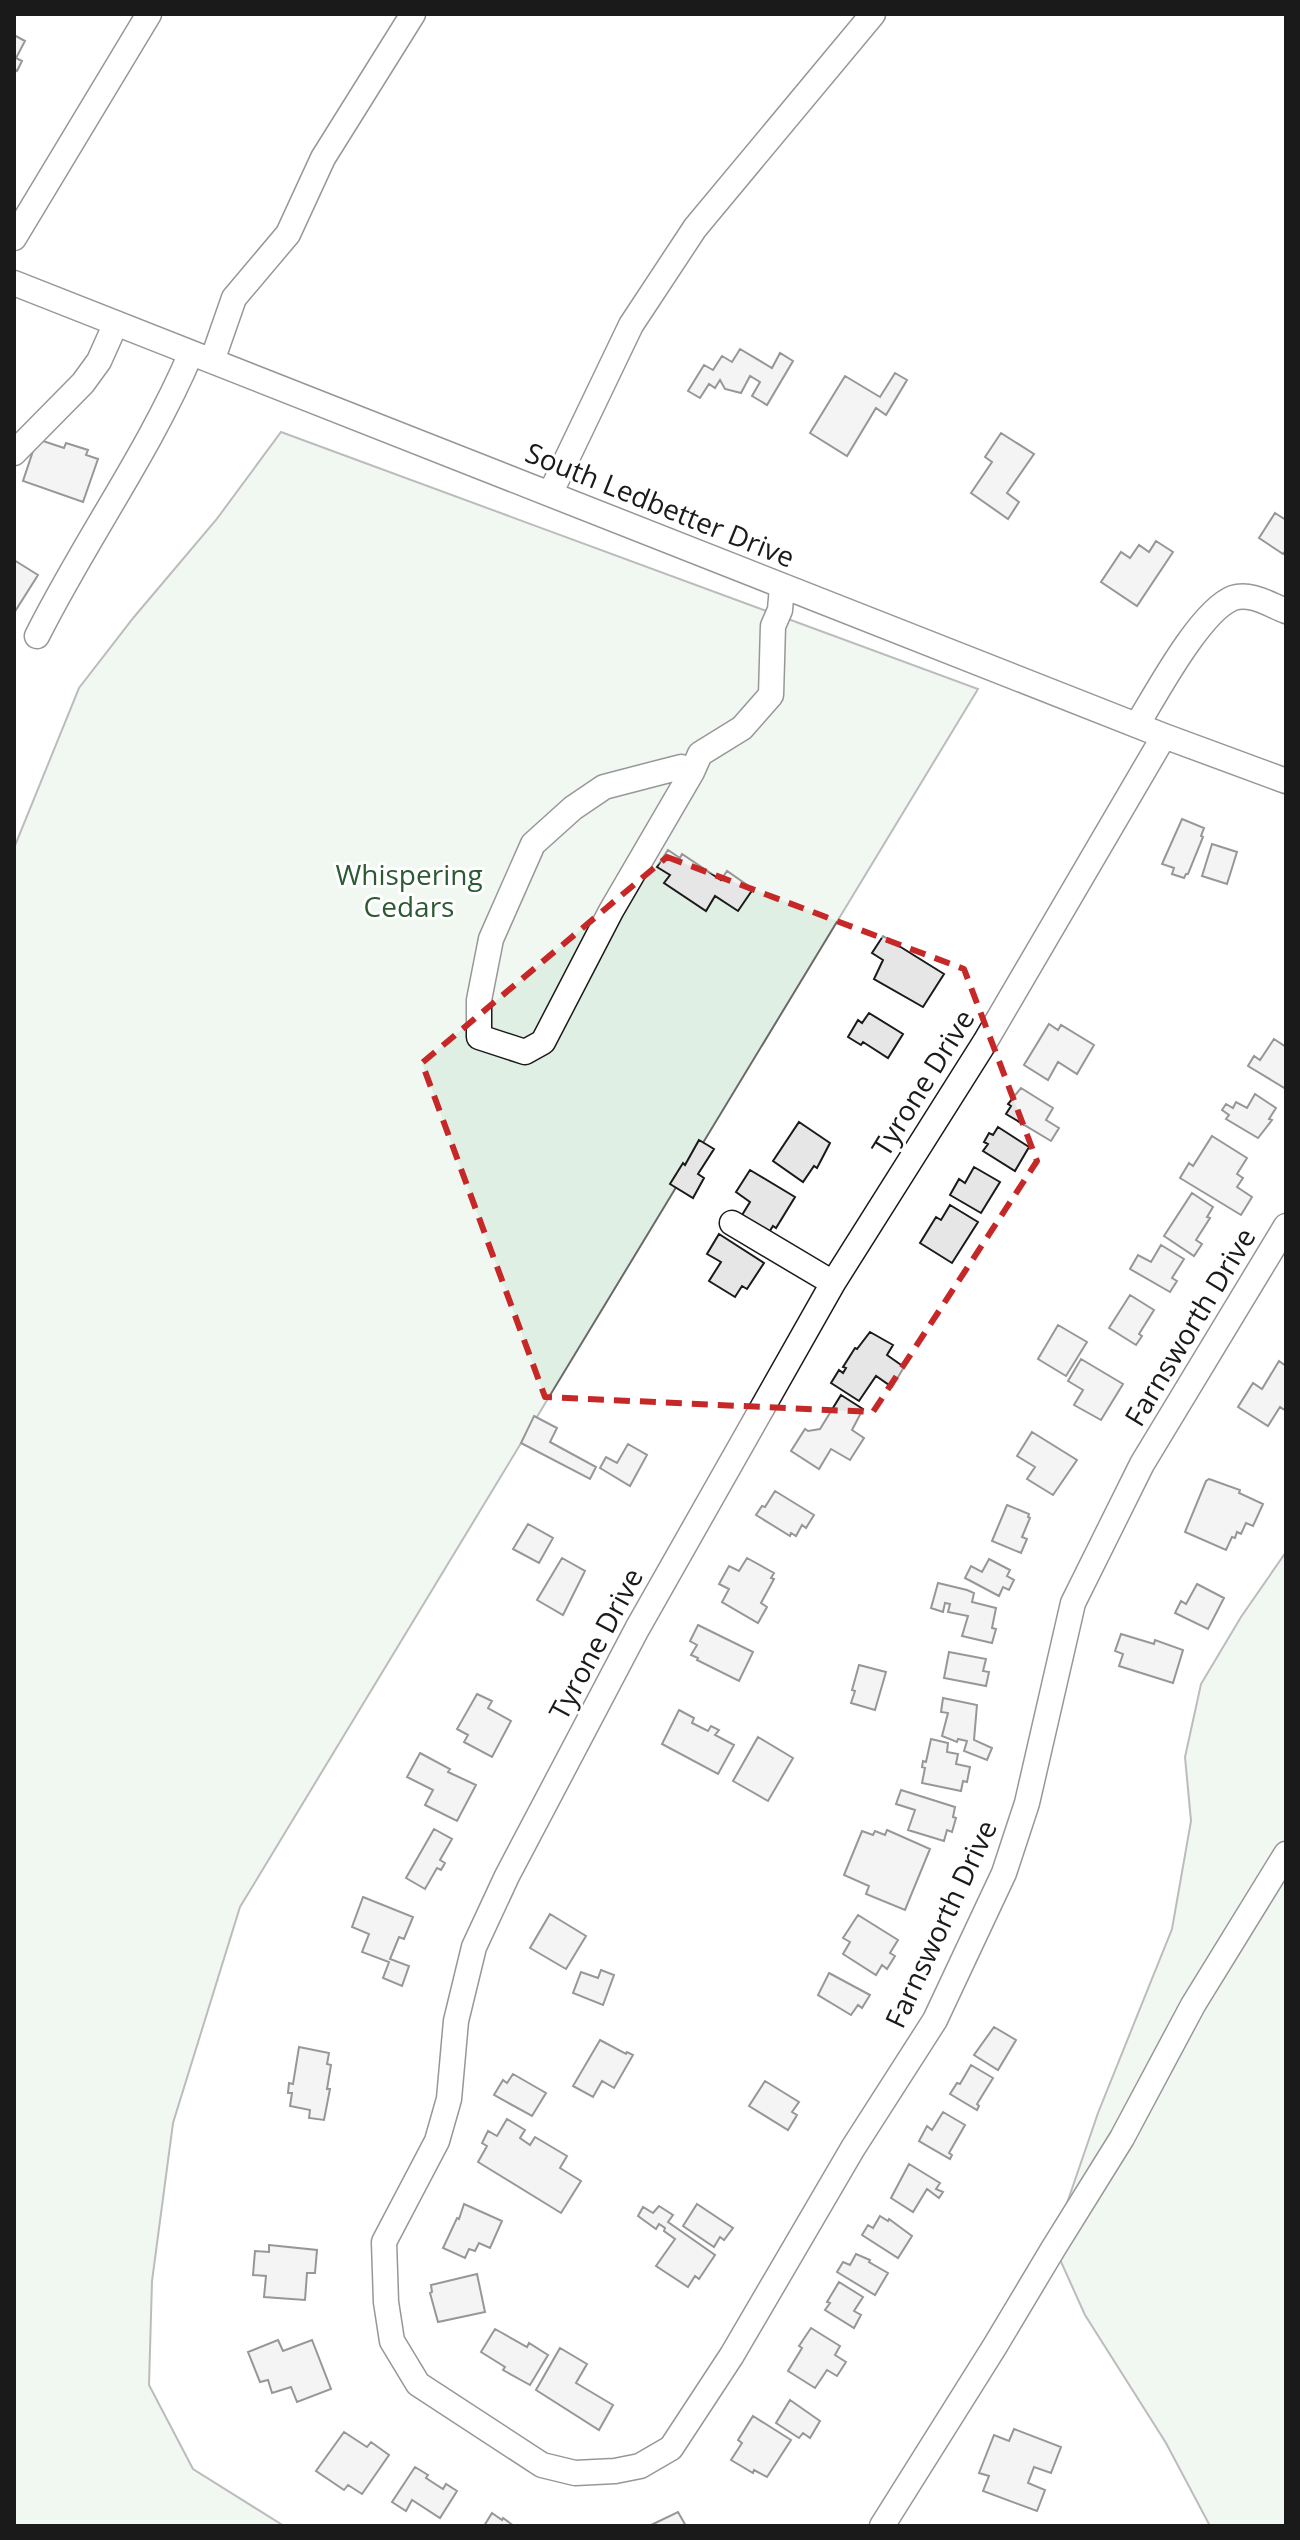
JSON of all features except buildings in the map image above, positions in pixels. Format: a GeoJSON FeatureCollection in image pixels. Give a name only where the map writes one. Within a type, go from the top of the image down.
{"type":"FeatureCollection","features":[{"type":"Feature","properties":{"kind":"street"},"geometry":{"type":"LineString","coordinates":[[14,238],[149,14]]}},
{"type":"Feature","properties":{"kind":"street"},"geometry":{"type":"LineString","coordinates":[[37,636],[57,595],[116,499],[174,394],[202,357],[234,298],[288,234],[323,158],[413,14]]}},
{"type":"Feature","properties":{"kind":"street"},"geometry":{"type":"LineString","coordinates":[[550,494],[631,325],[695,228],[873,14]]}},
{"type":"Feature","properties":{"kind":"street","name":"South Ledbetter Drive"},"geometry":{"type":"LineString","coordinates":[[14,283],[1164,736],[1286,781]]}},
{"type":"Feature","properties":{"kind":"street"},"geometry":{"type":"LineString","coordinates":[[14,453],[83,383],[99,361],[116,323]]}},
{"type":"Feature","properties":{"kind":"street"},"geometry":{"type":"LineString","coordinates":[[692,772],[681,767],[604,787],[573,808],[533,844],[491,939],[479,1000],[479,1037],[525,1052],[543,1042],[611,911],[692,772],[700,754],[742,728],[771,695],[773,626],[780,610],[782,586]]}},
{"type":"Feature","properties":{"kind":"street"},"geometry":{"type":"LineString","coordinates":[[1137,725],[1162,682],[1213,611],[1234,598],[1250,596],[1286,611]]}},
{"type":"Feature","properties":{"kind":"street","name":"Tyrone Drive"},"geometry":{"type":"LineString","coordinates":[[671,2448],[640,2466],[615,2471],[575,2473],[542,2465],[418,2384],[392,2341],[386,2302],[384,2242],[437,2141],[449,2099],[456,2021],[474,1947],[507,1876],[637,1629],[833,1283],[985,1042],[1164,736]]}},
{"type":"Feature","properties":{"kind":"street"},"geometry":{"type":"LineString","coordinates":[[732,1223],[833,1283]]}},
{"type":"Feature","properties":{"kind":"street","name":"Farnsworth Drive"},"geometry":{"type":"LineString","coordinates":[[671,2448],[732,2355],[853,2148],[935,2020],[1004,1873],[1027,1803],[1073,1603],[1142,1464],[1286,1226]]}},
{"type":"Feature","properties":{"kind":"street"},"geometry":{"type":"LineString","coordinates":[[882,2526],[1122,2138],[1193,2005],[1286,1854]]}},
{"type":"Feature","properties":{"kind":"highlighted area"},"geometry":{"type":"Polygon","coordinates":[[[667,857],[964,969],[1037,1161],[873,1412],[545,1397],[422,1063],[667,857]]]}},
{"type":"Feature","properties":{"kind":"green space","name":"Whispering Cedars"},"geometry":{"type":"Polygon","coordinates":[[[281,432],[978,689],[240,1907],[173,2123],[152,2281],[149,2385],[193,2469],[284,2526],[14,2526],[14,848],[79,688],[216,520],[281,432]]]}},
{"type":"Feature","properties":{"kind":"green space"},"geometry":{"type":"Polygon","coordinates":[[[1286,1552],[1286,2526],[1210,2526],[1166,2443],[1085,2315],[1053,2244],[1098,2113],[1172,1929],[1191,1821],[1185,1757],[1201,1684],[1241,1617],[1286,1552]]]}}]}
